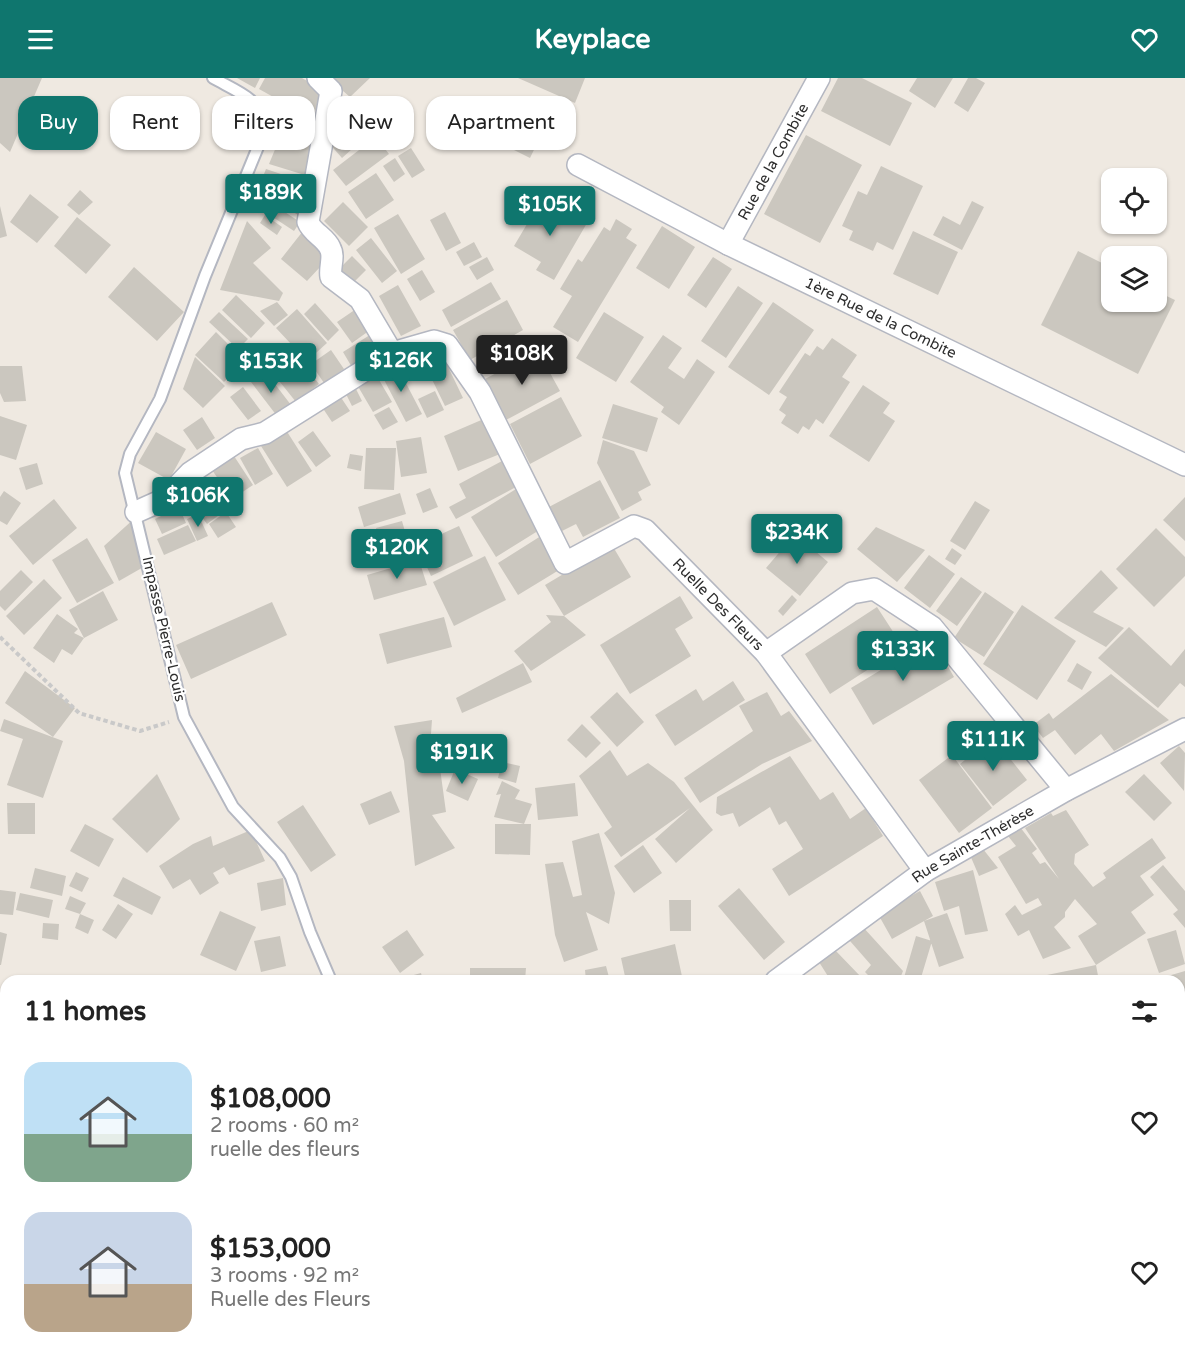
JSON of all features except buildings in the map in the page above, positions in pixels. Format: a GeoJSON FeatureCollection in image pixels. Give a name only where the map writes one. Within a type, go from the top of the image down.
{"type":"FeatureCollection","features":[{"type":"Feature","properties":{"kind":"street"},"geometry":{"type":"LineString","coordinates":[[136,512],[165,499],[190,472],[241,439],[266,433],[392,353],[360,299],[331,278],[330,246],[309,227],[331,91],[318,78]]}},
{"type":"Feature","properties":{"kind":"street","name":"Rue de la Combite"},"geometry":{"type":"LineString","coordinates":[[728,244],[819,78]]}},
{"type":"Feature","properties":{"kind":"street","name":"1ère Rue de la Combite"},"geometry":{"type":"LineString","coordinates":[[579,165],[728,244],[1185,465]]}},
{"type":"Feature","properties":{"kind":"street","name":"Ruelle Des Fleurs"},"geometry":{"type":"LineString","coordinates":[[392,353],[434,341],[447,345],[480,392],[565,563],[634,526],[645,530],[766,653],[925,871]]}},
{"type":"Feature","properties":{"kind":"street"},"geometry":{"type":"LineString","coordinates":[[766,653],[852,593],[874,589],[932,627],[1066,790]]}},
{"type":"Feature","properties":{"kind":"street","name":"Rue Sainte-Thérèse"},"geometry":{"type":"LineString","coordinates":[[784,975],[925,871],[1066,790],[1185,729]]}},
{"type":"Feature","properties":{"kind":"lane","name":"Impasse Pierre-Louis"},"geometry":{"type":"LineString","coordinates":[[213,78],[255,102],[263,112],[267,125],[205,276],[160,399],[130,454],[125,473],[184,717],[233,807],[280,858],[291,878],[299,904],[329,975]]}},
{"type":"Feature","properties":{"kind":"path"},"geometry":{"type":"LineString","coordinates":[[0,637],[79,713],[140,731],[184,717]]}}]}
